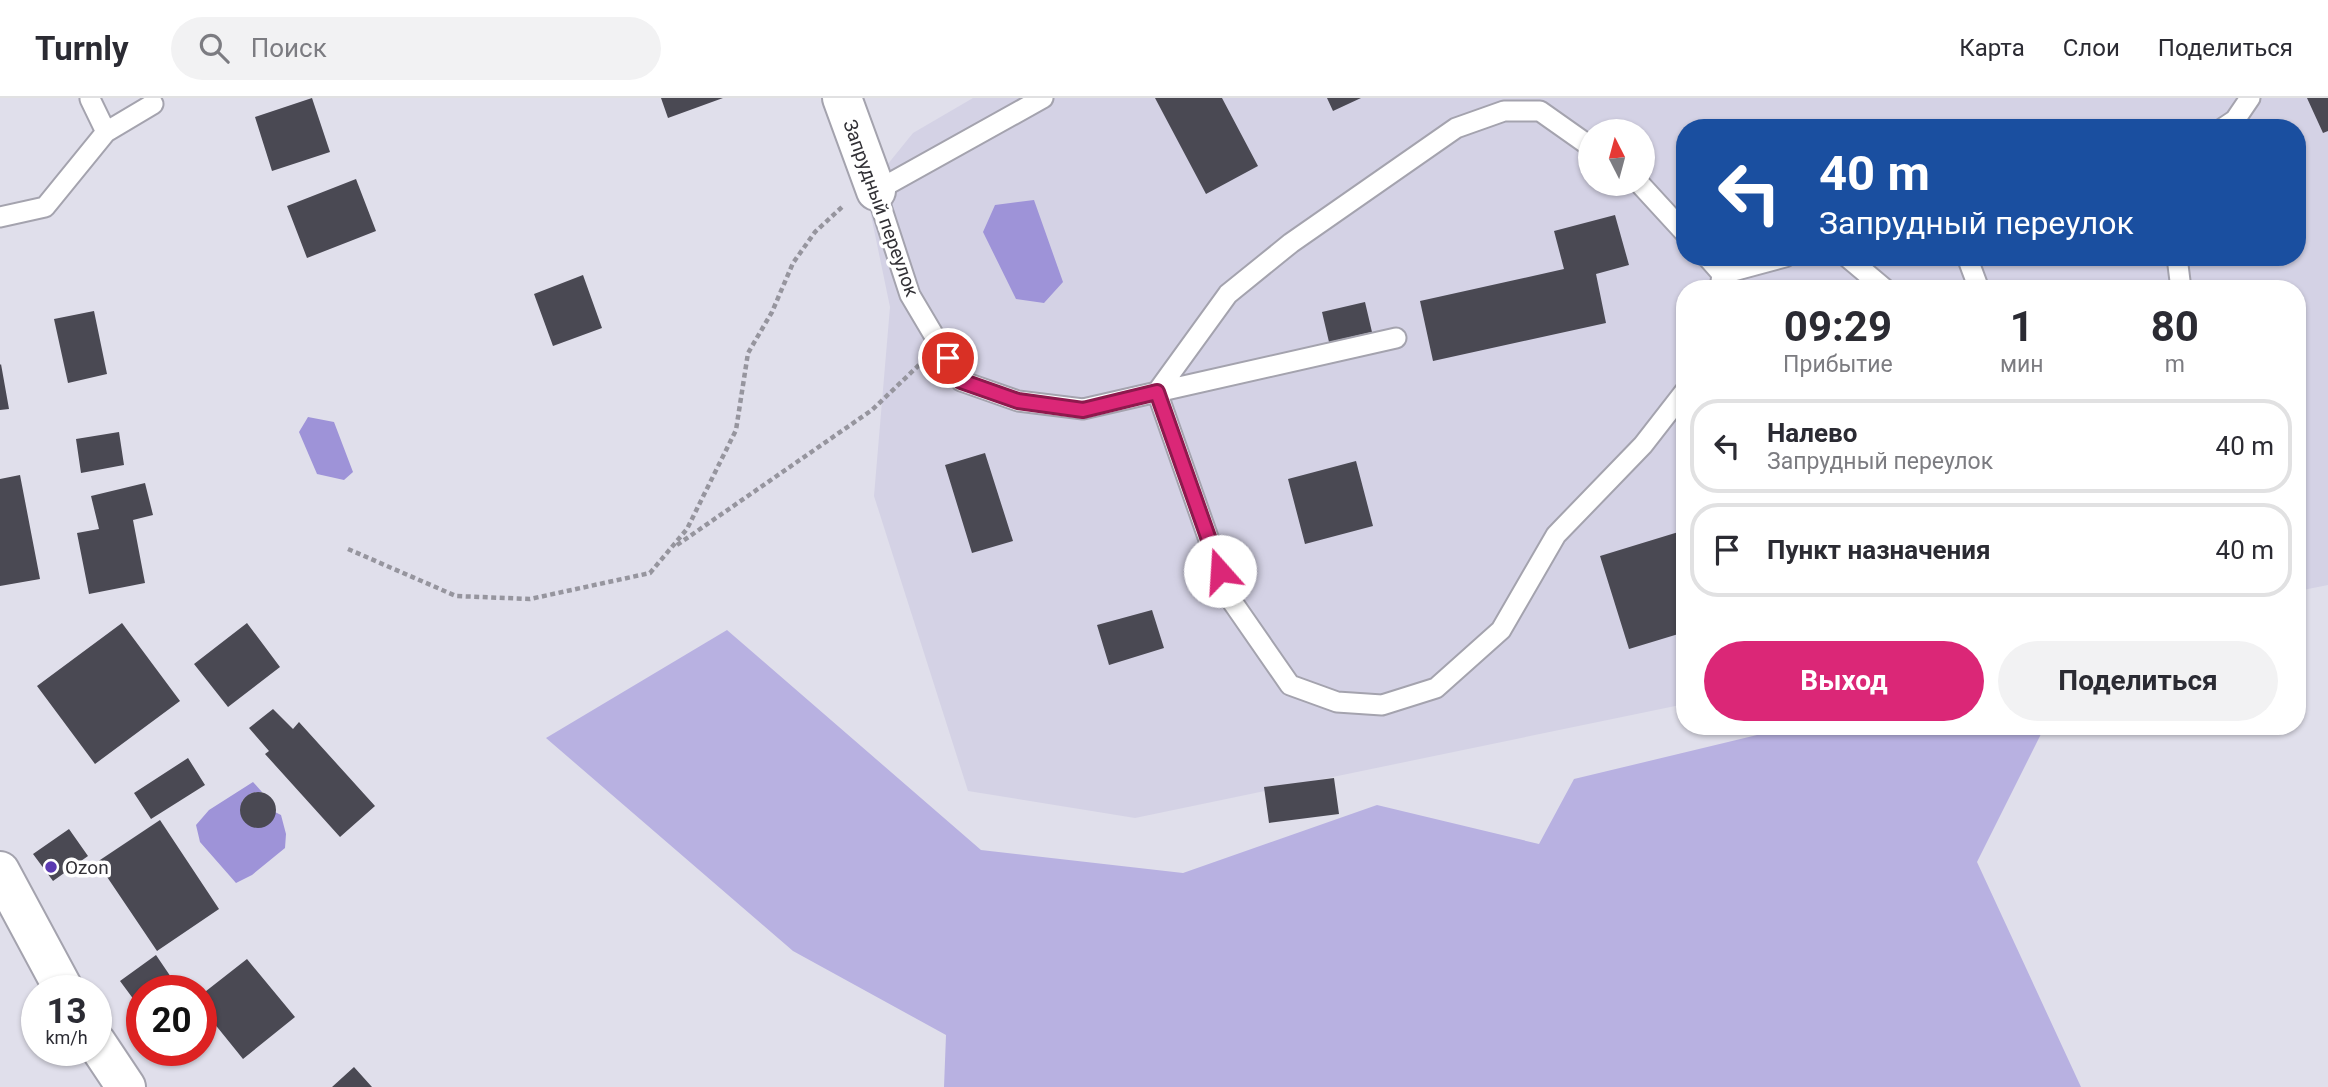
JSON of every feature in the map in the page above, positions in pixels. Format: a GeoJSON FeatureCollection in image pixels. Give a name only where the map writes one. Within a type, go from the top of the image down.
{"type":"FeatureCollection","features":[{"type":"Feature","properties":{"kind":"main road","name":"Запрудный переулок"},"geometry":{"type":"LineString","coordinates":[[842,98],[869,174]]}},
{"type":"Feature","properties":{"kind":"main road"},"geometry":{"type":"LineString","coordinates":[[0,871],[56,975]]}},
{"type":"Feature","properties":{"kind":"main road"},"geometry":{"type":"LineString","coordinates":[[112,1065],[127,1087]]}},
{"type":"Feature","properties":{"kind":"lane"},"geometry":{"type":"LineString","coordinates":[[869,174],[1043,98]]}},
{"type":"Feature","properties":{"kind":"lane"},"geometry":{"type":"LineString","coordinates":[[2236,119],[2250,98]]}},
{"type":"Feature","properties":{"kind":"lane"},"geometry":{"type":"LineString","coordinates":[[90,99],[106,132]]}},
{"type":"Feature","properties":{"kind":"lane"},"geometry":{"type":"LineString","coordinates":[[0,217],[45,207],[106,132],[153,104]]}},
{"type":"Feature","properties":{"kind":"lane"},"geometry":{"type":"LineString","coordinates":[[1578,138],[1540,111],[1504,111],[1456,128],[1291,243],[1228,294],[1157,392],[1229,597],[1290,685],[1336,702],[1382,705],[1436,688],[1501,630],[1556,535],[1643,445],[1676,403]]}},
{"type":"Feature","properties":{"kind":"lane","name":"Запрудный переулок"},"geometry":{"type":"LineString","coordinates":[[869,174],[910,295],[961,381],[1018,401],[1083,410],[1396,338]]}},
{"type":"Feature","properties":{"kind":"lane"},"geometry":{"type":"LineString","coordinates":[[1651,196],[1676,223]]}},
{"type":"Feature","properties":{"kind":"lane"},"geometry":{"type":"LineString","coordinates":[[1724,280],[1761,266]]}},
{"type":"Feature","properties":{"kind":"lane"},"geometry":{"type":"LineString","coordinates":[[1858,266],[1874,280]]}},
{"type":"Feature","properties":{"kind":"path"},"geometry":{"type":"LineString","coordinates":[[348,549],[456,596],[530,599],[650,573],[687,528],[736,430],[748,353],[772,312],[793,262],[815,232],[840,211],[869,174]]}},
{"type":"Feature","properties":{"kind":"path"},"geometry":{"type":"LineString","coordinates":[[670,549],[872,410],[916,370],[934,335]]}},
{"type":"Feature","properties":{"kind":"shaded area"},"geometry":{"type":"Polygon","coordinates":[[[973,98],[2328,98],[2328,585],[2306,589],[2306,280],[1676,280],[1676,706],[1135,818],[968,791],[874,496],[890,307],[866,191],[913,133],[973,98]]]}},
{"type":"Feature","properties":{"kind":"shaded area"},"geometry":{"type":"Polygon","coordinates":[[[1034,200],[1063,282],[1044,303],[1016,299],[983,232],[995,205],[1034,200]]]}},
{"type":"Feature","properties":{"kind":"shaded area"},"geometry":{"type":"Polygon","coordinates":[[[308,417],[334,422],[353,472],[344,480],[317,474],[299,432],[308,417]]]}},
{"type":"Feature","properties":{"kind":"shaded area"},"geometry":{"type":"Polygon","coordinates":[[[727,630],[981,850],[1183,873],[1377,805],[1539,844],[1574,779],[1757,735],[2040,735],[1977,862],[2081,1087],[944,1087],[946,1035],[793,951],[546,738],[727,630]]]}},
{"type":"Feature","properties":{"kind":"shaded area"},"geometry":{"type":"Polygon","coordinates":[[[253,782],[262,792],[251,793],[242,801],[242,818],[257,827],[268,823],[275,812],[281,815],[286,834],[285,848],[252,875],[236,883],[200,842],[196,825],[209,810],[253,782]]]}},
{"type":"Feature","properties":{"kind":"building"},"geometry":{"type":"Polygon","coordinates":[[[312,98],[330,152],[272,171],[255,117],[312,98]]]}},
{"type":"Feature","properties":{"kind":"building"},"geometry":{"type":"Polygon","coordinates":[[[661,98],[723,98],[668,118],[661,98]]]}},
{"type":"Feature","properties":{"kind":"building"},"geometry":{"type":"Polygon","coordinates":[[[1155,98],[1222,98],[1258,166],[1206,194],[1155,98]]]}},
{"type":"Feature","properties":{"kind":"building"},"geometry":{"type":"Polygon","coordinates":[[[1327,98],[1361,98],[1333,111],[1327,98]]]}},
{"type":"Feature","properties":{"kind":"building"},"geometry":{"type":"Polygon","coordinates":[[[2307,98],[2328,98],[2328,131],[2323,133],[2307,98]]]}},
{"type":"Feature","properties":{"kind":"building"},"geometry":{"type":"Polygon","coordinates":[[[356,179],[376,231],[307,258],[287,206],[356,179]]]}},
{"type":"Feature","properties":{"kind":"building"},"geometry":{"type":"Polygon","coordinates":[[[1615,215],[1629,265],[1596,274],[1606,323],[1433,361],[1420,301],[1564,269],[1554,231],[1615,215]]]}},
{"type":"Feature","properties":{"kind":"building"},"geometry":{"type":"Polygon","coordinates":[[[583,275],[602,328],[553,346],[534,294],[583,275]]]}},
{"type":"Feature","properties":{"kind":"building"},"geometry":{"type":"Polygon","coordinates":[[[1365,302],[1372,332],[1329,342],[1322,312],[1365,302]]]}},
{"type":"Feature","properties":{"kind":"building"},"geometry":{"type":"Polygon","coordinates":[[[94,311],[107,374],[68,383],[54,319],[94,311]]]}},
{"type":"Feature","properties":{"kind":"building"},"geometry":{"type":"Polygon","coordinates":[[[0,365],[9,409],[0,410],[0,365]]]}},
{"type":"Feature","properties":{"kind":"building"},"geometry":{"type":"Polygon","coordinates":[[[119,432],[124,465],[81,473],[76,439],[119,432]]]}},
{"type":"Feature","properties":{"kind":"building"},"geometry":{"type":"Polygon","coordinates":[[[985,453],[1013,541],[972,553],[945,465],[985,453]]]}},
{"type":"Feature","properties":{"kind":"building"},"geometry":{"type":"Polygon","coordinates":[[[1356,461],[1373,526],[1305,544],[1288,479],[1356,461]]]}},
{"type":"Feature","properties":{"kind":"building"},"geometry":{"type":"Polygon","coordinates":[[[20,475],[40,579],[0,586],[0,479],[20,475]]]}},
{"type":"Feature","properties":{"kind":"building"},"geometry":{"type":"Polygon","coordinates":[[[145,483],[153,515],[133,520],[145,583],[89,594],[77,533],[99,529],[91,496],[145,483]]]}},
{"type":"Feature","properties":{"kind":"building"},"geometry":{"type":"Polygon","coordinates":[[[1676,533],[1676,635],[1629,649],[1600,556],[1676,533]]]}},
{"type":"Feature","properties":{"kind":"building"},"geometry":{"type":"Polygon","coordinates":[[[1152,610],[1164,648],[1109,665],[1097,625],[1152,610]]]}},
{"type":"Feature","properties":{"kind":"building"},"geometry":{"type":"Polygon","coordinates":[[[122,623],[180,701],[95,764],[37,686],[122,623]]]}},
{"type":"Feature","properties":{"kind":"building"},"geometry":{"type":"Polygon","coordinates":[[[247,623],[280,667],[228,707],[194,664],[247,623]]]}},
{"type":"Feature","properties":{"kind":"building"},"geometry":{"type":"Polygon","coordinates":[[[273,709],[293,729],[299,722],[375,806],[340,837],[265,754],[269,751],[249,728],[273,709]]]}},
{"type":"Feature","properties":{"kind":"building"},"geometry":{"type":"Polygon","coordinates":[[[188,758],[205,785],[151,819],[134,793],[188,758]]]}},
{"type":"Feature","properties":{"kind":"building"},"geometry":{"type":"Polygon","coordinates":[[[1334,778],[1339,814],[1269,823],[1264,787],[1334,778]]]}},
{"type":"Feature","properties":{"kind":"building"},"geometry":{"type":"Polygon","coordinates":[[[258,792],[270,798],[276,810],[270,822],[258,828],[246,822],[240,810],[246,798],[258,792]]]}},
{"type":"Feature","properties":{"kind":"building"},"geometry":{"type":"Polygon","coordinates":[[[160,820],[219,909],[157,951],[97,862],[160,820]]]}},
{"type":"Feature","properties":{"kind":"building"},"geometry":{"type":"Polygon","coordinates":[[[69,829],[88,856],[53,881],[33,854],[69,829]]]}},
{"type":"Feature","properties":{"kind":"building"},"geometry":{"type":"Polygon","coordinates":[[[156,955],[170,975],[128,975],[156,955]]]}},
{"type":"Feature","properties":{"kind":"building"},"geometry":{"type":"Polygon","coordinates":[[[247,959],[295,1017],[243,1059],[217,1027],[217,982],[247,959]]]}},
{"type":"Feature","properties":{"kind":"building"},"geometry":{"type":"Polygon","coordinates":[[[126,977],[126,989],[120,981],[126,977]]]}},
{"type":"Feature","properties":{"kind":"building"},"geometry":{"type":"Polygon","coordinates":[[[354,1067],[372,1087],[332,1087],[354,1067]]]}},
{"type":"Feature","properties":{"kind":"place","name":"Ozon"},"geometry":{"type":"Point","coordinates":[51,867]}},
{"type":"Feature","properties":{"kind":"route"},"geometry":{"type":"LineString","coordinates":[[948,358],[961,381],[1018,401],[1083,410],[1157,392],[1220,571]]}}]}
